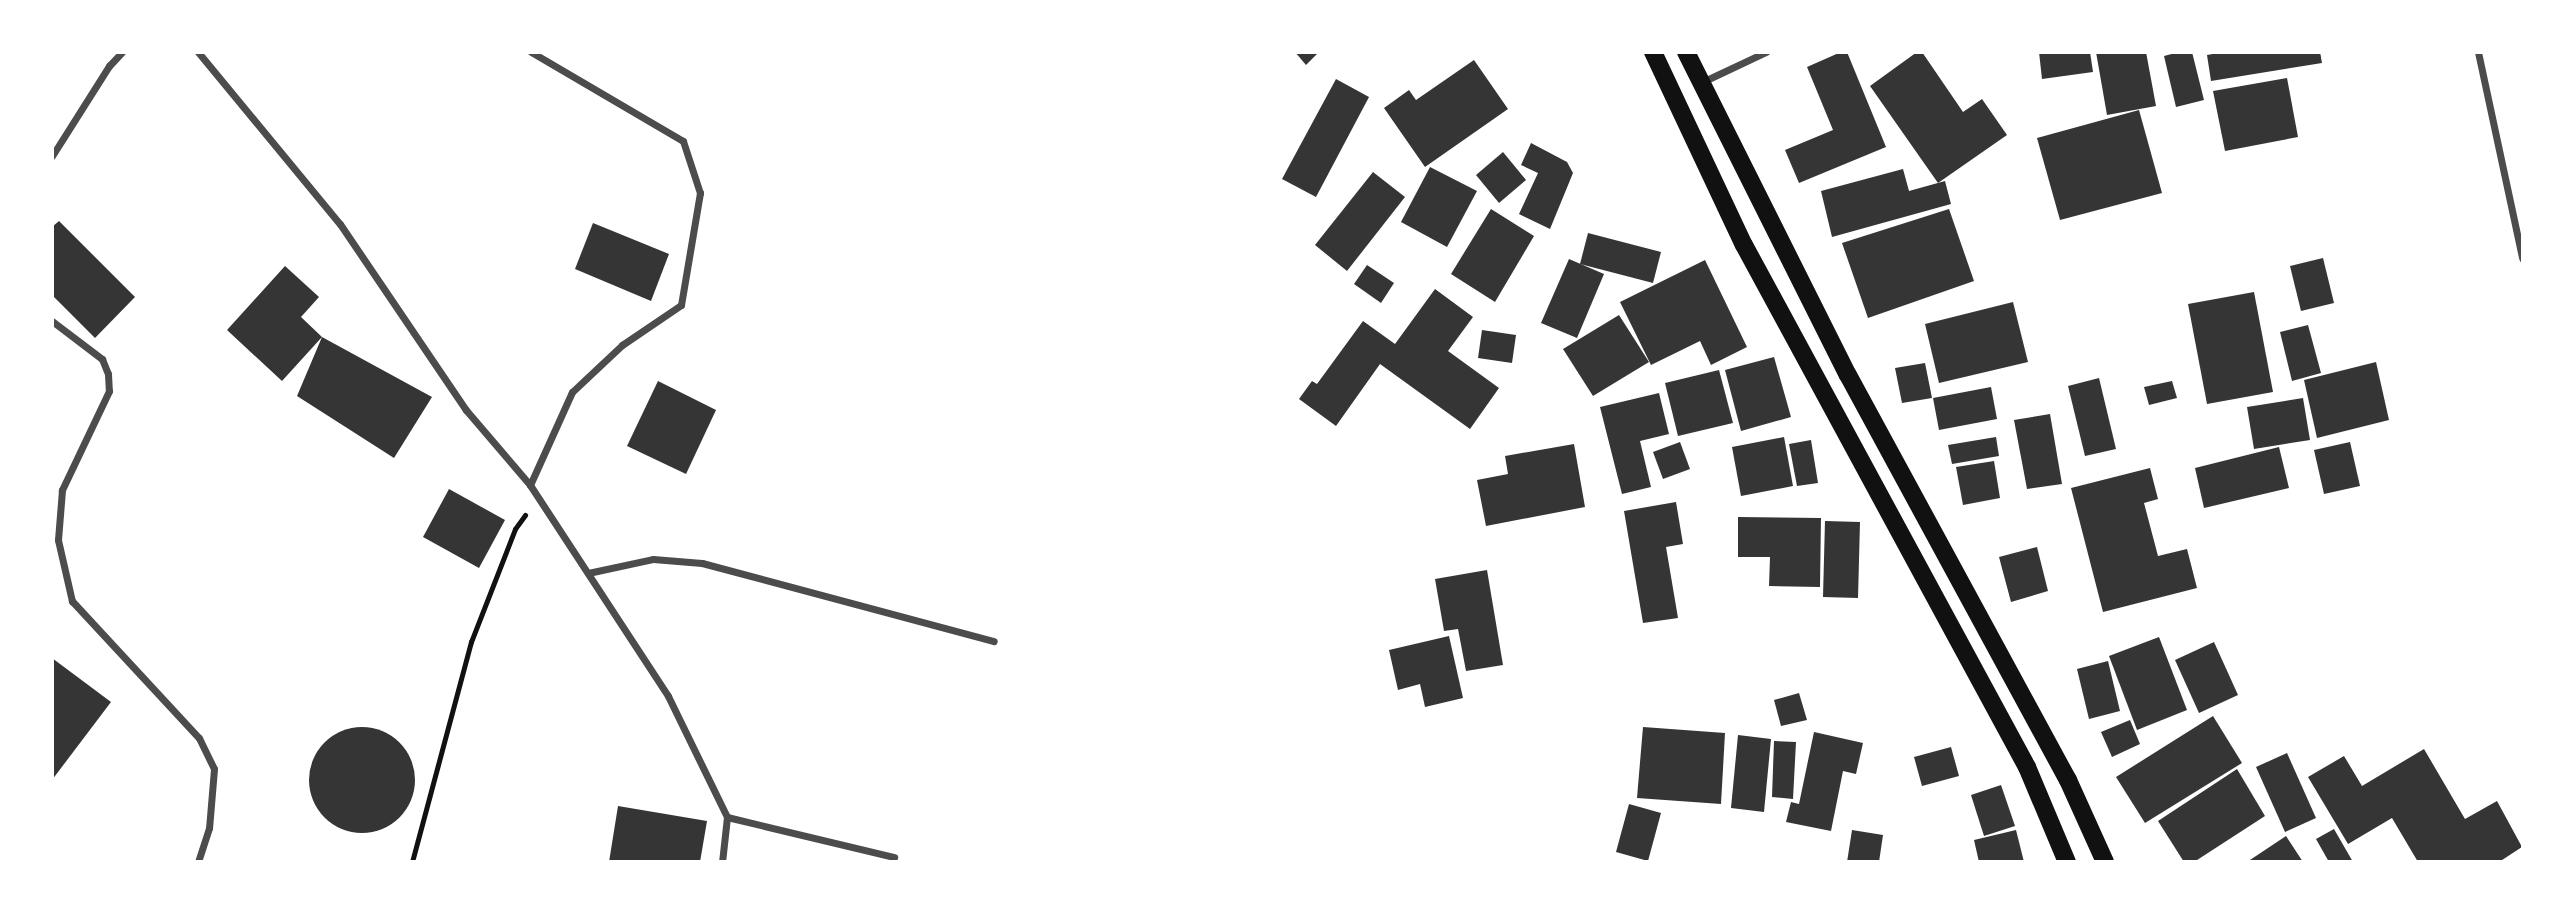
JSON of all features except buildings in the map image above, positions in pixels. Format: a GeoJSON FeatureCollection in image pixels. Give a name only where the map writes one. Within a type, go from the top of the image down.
{"type":"FeatureCollection","features":[{"type":"Feature","properties":{"kind":"main road"},"geometry":{"type":"LineString","coordinates":[[1653,52],[1750,257],[2027,767],[2067,862]]}},
{"type":"Feature","properties":{"kind":"main road"},"geometry":{"type":"LineString","coordinates":[[1686,52],[1698,84],[1848,375],[2068,779],[2105,862]]}},
{"type":"Feature","properties":{"kind":"street"},"geometry":{"type":"LineString","coordinates":[[52,156],[109,66],[122,52]]}},
{"type":"Feature","properties":{"kind":"street"},"geometry":{"type":"LineString","coordinates":[[198,52],[340,224],[467,410],[530,485],[668,696],[727,817],[722,862]]}},
{"type":"Feature","properties":{"kind":"street"},"geometry":{"type":"LineString","coordinates":[[530,485],[572,391],[622,345],[681,304],[700,192],[683,141],[531,52]]}},
{"type":"Feature","properties":{"kind":"street"},"geometry":{"type":"LineString","coordinates":[[1698,84],[1766,52]]}},
{"type":"Feature","properties":{"kind":"street"},"geometry":{"type":"LineString","coordinates":[[2478,52],[2522,258]]}},
{"type":"Feature","properties":{"kind":"street"},"geometry":{"type":"LineString","coordinates":[[52,321],[102,359],[109,391],[62,490],[58,540],[72,601],[199,738],[214,769],[209,828],[198,862]]}},
{"type":"Feature","properties":{"kind":"street"},"geometry":{"type":"LineString","coordinates":[[588,573],[653,559],[702,563],[995,641]]}},
{"type":"Feature","properties":{"kind":"street"},"geometry":{"type":"LineString","coordinates":[[727,817],[894,856]]}},
{"type":"Feature","properties":{"kind":"path"},"geometry":{"type":"LineString","coordinates":[[412,862],[471,642],[514,529],[537,497]]}}]}
